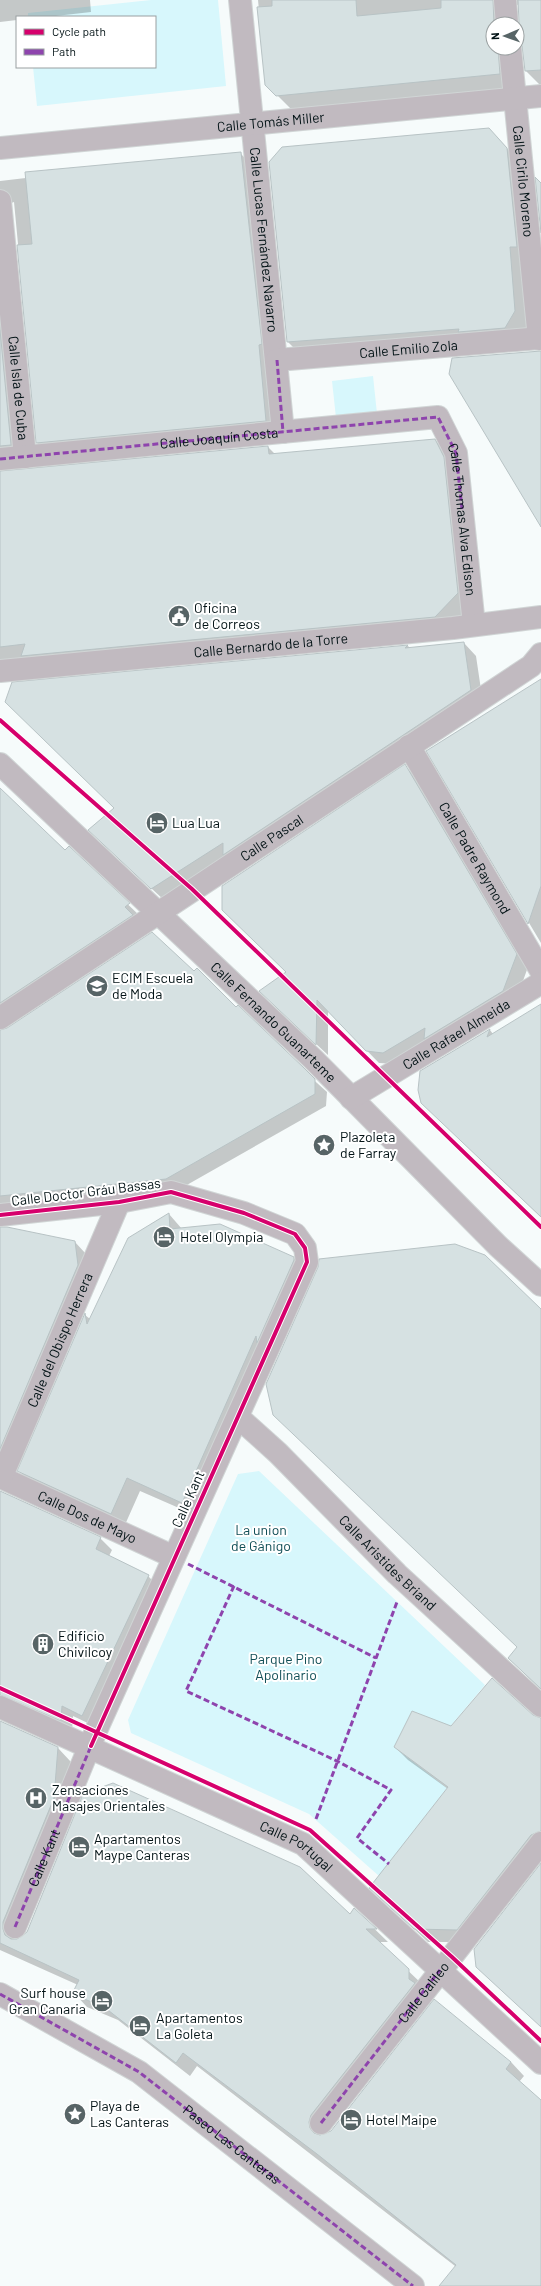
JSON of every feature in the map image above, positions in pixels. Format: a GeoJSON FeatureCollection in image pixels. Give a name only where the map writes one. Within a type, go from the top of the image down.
{"type":"FeatureCollection","features":[{"type":"Feature","properties":{"kind":"street","name":"Calle Lucas Fernández Navarro"},"geometry":{"type":"LineString","coordinates":[[240,0],[283,432]]}},
{"type":"Feature","properties":{"kind":"street"},"geometry":{"type":"LineString","coordinates":[[505,0],[506,16]]}},
{"type":"Feature","properties":{"kind":"street","name":"Calle Cirilo Moreno"},"geometry":{"type":"LineString","coordinates":[[511,56],[540,339]]}},
{"type":"Feature","properties":{"kind":"street","name":"Calle Tomás Miller"},"geometry":{"type":"LineString","coordinates":[[0,148],[541,96]]}},
{"type":"Feature","properties":{"kind":"street","name":"Calle Isla de Cuba"},"geometry":{"type":"LineString","coordinates":[[0,201],[25,457]]}},
{"type":"Feature","properties":{"kind":"street","name":"Calle Emilio Zola"},"geometry":{"type":"LineString","coordinates":[[277,360],[540,339]]}},
{"type":"Feature","properties":{"kind":"street","name":"Calle Joaquín Costa"},"geometry":{"type":"LineString","coordinates":[[0,459],[438,417]]}},
{"type":"Feature","properties":{"kind":"street","name":"Calle Thomas Alva Edison"},"geometry":{"type":"LineString","coordinates":[[438,417],[456,453],[474,625]]}},
{"type":"Feature","properties":{"kind":"street","name":"Calle Bernardo de la Torre"},"geometry":{"type":"LineString","coordinates":[[0,671],[474,625],[541,617]]}},
{"type":"Feature","properties":{"kind":"street","name":"Calle Pascal"},"geometry":{"type":"LineString","coordinates":[[0,1018],[531,666],[541,654]]}},
{"type":"Feature","properties":{"kind":"street","name":"Calle Padre Raymond"},"geometry":{"type":"LineString","coordinates":[[409,746],[541,970]]}},
{"type":"Feature","properties":{"kind":"street","name":"Calle Fernando Guanarteme"},"geometry":{"type":"LineString","coordinates":[[0,764],[125,881],[156,914],[313,1059],[498,1246],[541,1285]]}},
{"type":"Feature","properties":{"kind":"street","name":"Calle Rafael Almeida"},"geometry":{"type":"LineString","coordinates":[[351,1098],[541,983]]}},
{"type":"Feature","properties":{"kind":"street","name":"Calle Doctor Gráu Bassas"},"geometry":{"type":"LineString","coordinates":[[0,1214],[119,1202],[171,1192],[244,1213],[295,1234],[305,1248],[307,1262]]}},
{"type":"Feature","properties":{"kind":"street","name":"Calle del Obispo Herrera"},"geometry":{"type":"LineString","coordinates":[[1,1478],[119,1202]]}},
{"type":"Feature","properties":{"kind":"street","name":"Calle Kant"},"geometry":{"type":"LineString","coordinates":[[15,1927],[91,1746],[174,1557],[307,1262]]}},
{"type":"Feature","properties":{"kind":"street","name":"Calle Aristides Briand"},"geometry":{"type":"LineString","coordinates":[[238,1417],[278,1453],[397,1574],[541,1706]]}},
{"type":"Feature","properties":{"kind":"street","name":"Calle Dos de Mayo"},"geometry":{"type":"LineString","coordinates":[[1,1478],[174,1557]]}},
{"type":"Feature","properties":{"kind":"street","name":"Calle Portugal"},"geometry":{"type":"LineString","coordinates":[[0,1706],[91,1746],[303,1844],[541,2062]]}},
{"type":"Feature","properties":{"kind":"street","name":"Calle Galileo"},"geometry":{"type":"LineString","coordinates":[[321,2123],[541,1843]]}},
{"type":"Feature","properties":{"kind":"street","name":"Paseo Las Canteras"},"geometry":{"type":"LineString","coordinates":[[0,1994],[139,2072],[413,2286]]}},
{"type":"Feature","properties":{"kind":"green space"},"geometry":{"type":"Polygon","coordinates":[[[151,0],[218,0],[226,86],[37,106],[33,68],[156,68],[156,16],[28,16],[28,13],[151,0]]]}},
{"type":"Feature","properties":{"kind":"green space"},"geometry":{"type":"Polygon","coordinates":[[[373,376],[378,423],[337,427],[332,381],[373,376]]]}},
{"type":"Feature","properties":{"kind":"green space","name":"Parque Pino Apolinario"},"geometry":{"type":"Polygon","coordinates":[[[259,1471],[485,1685],[443,1735],[430,1718],[412,1711],[394,1747],[447,1788],[379,1876],[309,1814],[131,1733],[128,1720],[238,1474],[259,1471]]]}},
{"type":"Feature","properties":{"kind":"building"},"geometry":{"type":"Polygon","coordinates":[[[272,0],[356,0],[357,16],[441,8],[441,0],[493,0],[494,16],[485,16],[485,56],[499,56],[500,74],[276,96],[265,85],[257,7],[272,6],[272,0]]]}},
{"type":"Feature","properties":{"kind":"building"},"geometry":{"type":"Polygon","coordinates":[[[518,0],[541,0],[541,70],[525,71],[523,56],[525,56],[525,16],[519,16],[518,0]]]}},
{"type":"Feature","properties":{"kind":"building"},"geometry":{"type":"Polygon","coordinates":[[[489,128],[507,148],[517,247],[510,247],[515,311],[505,328],[458,332],[459,329],[287,342],[269,162],[282,147],[489,128]]]}},
{"type":"Feature","properties":{"kind":"building"},"geometry":{"type":"Polygon","coordinates":[[[241,152],[262,344],[259,345],[266,421],[36,443],[17,245],[32,244],[25,172],[241,152]]]}},
{"type":"Feature","properties":{"kind":"building"},"geometry":{"type":"Polygon","coordinates":[[[535,177],[541,183],[541,233],[535,177]]]}},
{"type":"Feature","properties":{"kind":"building"},"geometry":{"type":"Polygon","coordinates":[[[0,330],[11,445],[0,446],[0,330]]]}},
{"type":"Feature","properties":{"kind":"building"},"geometry":{"type":"Polygon","coordinates":[[[541,351],[541,527],[449,374],[452,358],[541,351]]]}},
{"type":"Feature","properties":{"kind":"building"},"geometry":{"type":"Polygon","coordinates":[[[435,439],[444,457],[458,593],[435,617],[21,656],[25,644],[0,647],[0,471],[268,446],[269,454],[435,439]]]}},
{"type":"Feature","properties":{"kind":"building"},"geometry":{"type":"Polygon","coordinates":[[[464,642],[471,690],[223,855],[223,843],[151,889],[88,830],[114,808],[5,702],[12,682],[408,645],[405,648],[464,642]]]}},
{"type":"Feature","properties":{"kind":"building"},"geometry":{"type":"Polygon","coordinates":[[[541,679],[541,886],[528,924],[426,751],[541,679]]]}},
{"type":"Feature","properties":{"kind":"building"},"geometry":{"type":"Polygon","coordinates":[[[405,764],[517,954],[503,991],[424,1039],[425,1028],[383,1053],[366,1051],[317,1000],[316,1045],[259,991],[286,972],[222,910],[222,886],[405,764]]]}},
{"type":"Feature","properties":{"kind":"building"},"geometry":{"type":"Polygon","coordinates":[[[0,788],[65,850],[69,846],[130,903],[125,907],[133,915],[0,1003],[0,788]]]}},
{"type":"Feature","properties":{"kind":"building"},"geometry":{"type":"Polygon","coordinates":[[[152,932],[194,971],[197,968],[236,1007],[238,1005],[304,1068],[315,1079],[315,1094],[166,1179],[0,1196],[0,1030],[7,1028],[152,932]]]}},
{"type":"Feature","properties":{"kind":"building"},"geometry":{"type":"Polygon","coordinates":[[[541,1004],[541,1217],[421,1103],[418,1090],[420,1071],[490,1029],[487,1037],[541,1004]]]}},
{"type":"Feature","properties":{"kind":"building"},"geometry":{"type":"Polygon","coordinates":[[[169,1213],[170,1229],[220,1224],[294,1257],[294,1260],[257,1343],[256,1336],[182,1503],[127,1478],[111,1514],[17,1471],[85,1313],[87,1324],[128,1238],[169,1213]]]}},
{"type":"Feature","properties":{"kind":"building"},"geometry":{"type":"Polygon","coordinates":[[[0,1227],[7,1227],[75,1241],[78,1265],[0,1449],[0,1227]]]}},
{"type":"Feature","properties":{"kind":"building"},"geometry":{"type":"Polygon","coordinates":[[[455,1244],[485,1255],[541,1309],[541,1689],[508,1658],[517,1647],[273,1415],[266,1384],[318,1267],[319,1259],[455,1244]]]}},
{"type":"Feature","properties":{"kind":"building"},"geometry":{"type":"Polygon","coordinates":[[[0,1491],[101,1537],[96,1549],[149,1575],[82,1716],[62,1706],[61,1721],[0,1695],[0,1491]]]}},
{"type":"Feature","properties":{"kind":"building"},"geometry":{"type":"Polygon","coordinates":[[[492,1678],[533,1715],[541,1718],[541,1831],[531,1835],[457,1930],[414,1929],[369,1888],[448,1787],[394,1747],[412,1711],[451,1726],[492,1678]]]}},
{"type":"Feature","properties":{"kind":"building"},"geometry":{"type":"Polygon","coordinates":[[[0,1721],[58,1747],[54,1798],[3,1922],[5,1935],[11,1939],[17,1939],[27,1932],[83,1794],[113,1783],[300,1867],[350,1914],[354,1908],[377,1929],[366,1929],[409,1969],[409,1979],[415,1983],[311,2115],[309,2122],[310,2128],[314,2133],[320,2135],[331,2131],[434,1999],[511,2062],[506,2069],[541,2100],[541,2286],[439,2286],[456,2265],[317,2154],[183,2053],[176,2063],[104,2007],[72,1994],[79,1980],[0,1943],[0,1721]]]}},
{"type":"Feature","properties":{"kind":"building"},"geometry":{"type":"Polygon","coordinates":[[[541,1863],[541,2027],[476,1967],[474,1949],[541,1863]]]}},
{"type":"Feature","properties":{"kind":"marked path"},"geometry":{"type":"LineString","coordinates":[[277,360],[283,432]]}},
{"type":"Feature","properties":{"kind":"marked path"},"geometry":{"type":"LineString","coordinates":[[0,459],[438,417],[456,453],[462,509]]}},
{"type":"Feature","properties":{"kind":"marked path"},"geometry":{"type":"LineString","coordinates":[[188,1564],[376,1658]]}},
{"type":"Feature","properties":{"kind":"marked path"},"geometry":{"type":"LineString","coordinates":[[234,1586],[186,1691],[337,1761],[391,1790],[357,1838],[389,1864]]}},
{"type":"Feature","properties":{"kind":"marked path"},"geometry":{"type":"LineString","coordinates":[[316,1819],[397,1602]]}},
{"type":"Feature","properties":{"kind":"marked path"},"geometry":{"type":"LineString","coordinates":[[15,1927],[91,1746]]}},
{"type":"Feature","properties":{"kind":"marked path"},"geometry":{"type":"LineString","coordinates":[[321,2123],[440,1970]]}},
{"type":"Feature","properties":{"kind":"marked path"},"geometry":{"type":"LineString","coordinates":[[0,1994],[139,2072],[413,2286]]}},
{"type":"Feature","properties":{"kind":"cycle path"},"geometry":{"type":"LineString","coordinates":[[0,720],[192,889],[541,1227]]}},
{"type":"Feature","properties":{"kind":"cycle path"},"geometry":{"type":"LineString","coordinates":[[0,1215],[119,1202],[171,1192],[244,1213],[295,1234],[305,1248],[307,1262],[91,1746]]}},
{"type":"Feature","properties":{"kind":"cycle path"},"geometry":{"type":"LineString","coordinates":[[0,1688],[310,1830],[452,1957],[541,2041]]}},
{"type":"Feature","properties":{"kind":"place","name":"Oficina de Correos"},"geometry":{"type":"Point","coordinates":[179,616]}},
{"type":"Feature","properties":{"kind":"place","name":"Lua Lua"},"geometry":{"type":"Point","coordinates":[157,823]}},
{"type":"Feature","properties":{"kind":"place","name":"ECIM Escuela de Moda"},"geometry":{"type":"Point","coordinates":[97,986]}},
{"type":"Feature","properties":{"kind":"place","name":"Plazoleta de Farray"},"geometry":{"type":"Point","coordinates":[324,1145]}},
{"type":"Feature","properties":{"kind":"place","name":"Hotel Olympia"},"geometry":{"type":"Point","coordinates":[164,1237]}},
{"type":"Feature","properties":{"kind":"place","name":"Edificio Chivilcoy"},"geometry":{"type":"Point","coordinates":[43,1644]}},
{"type":"Feature","properties":{"kind":"place","name":"Zensaciones Masajes Orientales"},"geometry":{"type":"Point","coordinates":[36,1798]}},
{"type":"Feature","properties":{"kind":"place","name":"Apartamentos Maype Canteras"},"geometry":{"type":"Point","coordinates":[79,1847]}},
{"type":"Feature","properties":{"kind":"place","name":"Surf house Gran Canaria"},"geometry":{"type":"Point","coordinates":[102,2001]}},
{"type":"Feature","properties":{"kind":"place","name":"Apartamentos La Goleta"},"geometry":{"type":"Point","coordinates":[140,2026]}},
{"type":"Feature","properties":{"kind":"place","name":"Playa de Las Canteras"},"geometry":{"type":"Point","coordinates":[75,2114]}},
{"type":"Feature","properties":{"kind":"place","name":"Hotel Maipe"},"geometry":{"type":"Point","coordinates":[351,2120]}},
{"type":"Feature","properties":{"kind":"park label","name":"La union de Gánigo"},"geometry":{"type":"Point","coordinates":[261,1538]}}]}
